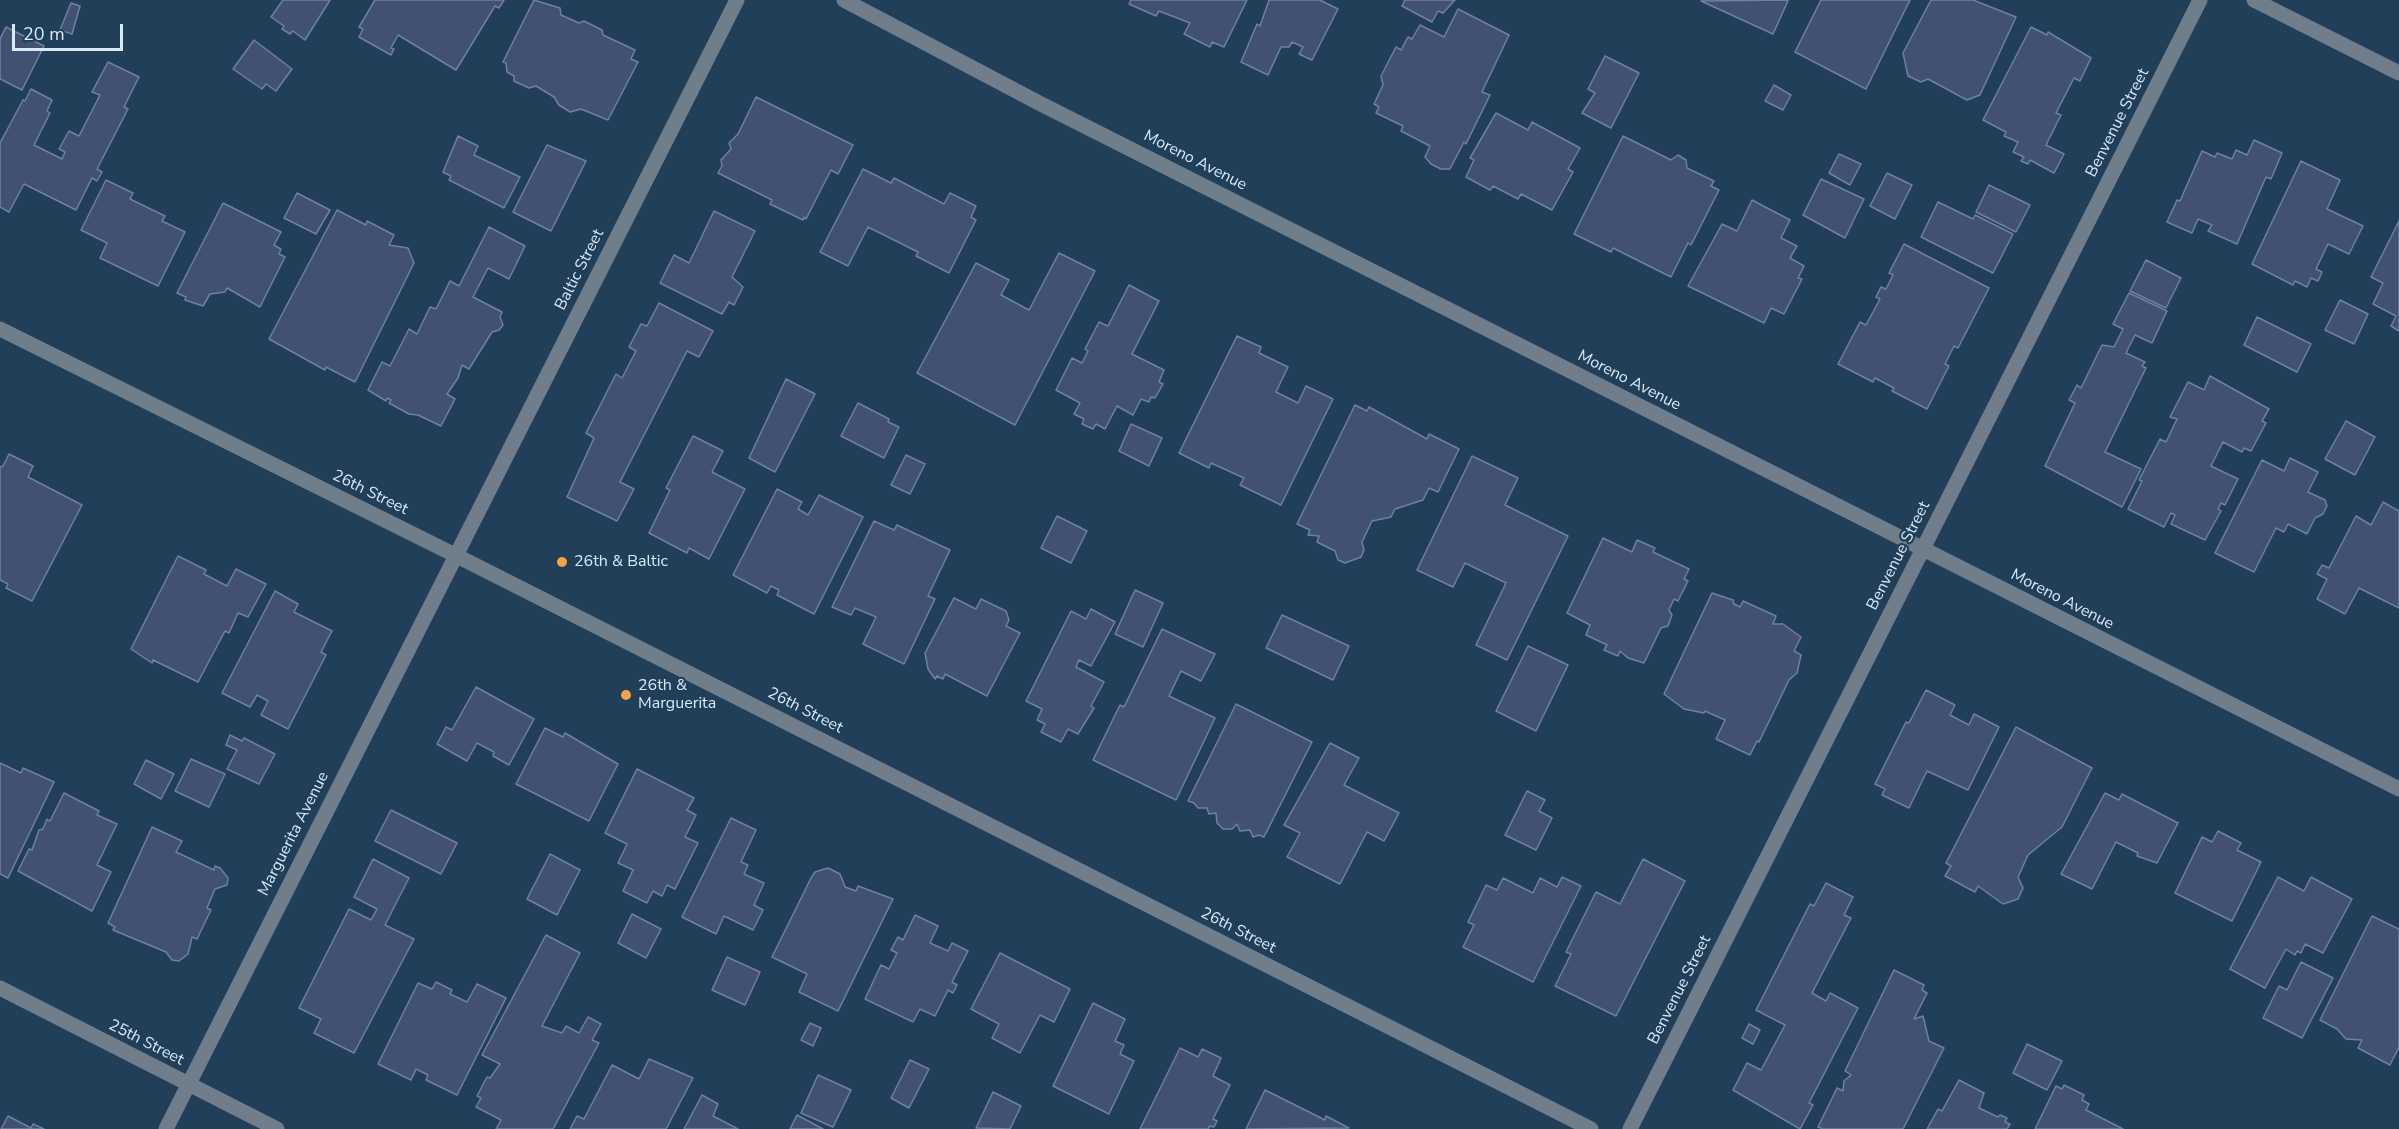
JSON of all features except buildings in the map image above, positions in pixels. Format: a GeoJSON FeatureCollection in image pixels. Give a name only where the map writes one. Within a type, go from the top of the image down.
{"type":"FeatureCollection","features":[{"type":"Feature","properties":{"kind":"street","name":"Baltic Street"},"geometry":{"type":"LineString","coordinates":[[455,555],[736,0]]}},
{"type":"Feature","properties":{"kind":"street","name":"Moreno Avenue"},"geometry":{"type":"LineString","coordinates":[[844,0],[1039,103],[2399,789]]}},
{"type":"Feature","properties":{"kind":"street","name":"Benvenue Street"},"geometry":{"type":"LineString","coordinates":[[1630,1129],[2200,0]]}},
{"type":"Feature","properties":{"kind":"street"},"geometry":{"type":"LineString","coordinates":[[2254,0],[2399,73]]}},
{"type":"Feature","properties":{"kind":"street","name":"26th Street"},"geometry":{"type":"LineString","coordinates":[[0,329],[455,555],[1592,1129]]}},
{"type":"Feature","properties":{"kind":"street","name":"Marguerita Avenue"},"geometry":{"type":"LineString","coordinates":[[166,1129],[455,555]]}},
{"type":"Feature","properties":{"kind":"street","name":"25th Street"},"geometry":{"type":"LineString","coordinates":[[0,988],[277,1129]]}},
{"type":"Feature","properties":{"kind":"place","name":"26th & Baltic"},"geometry":{"type":"Point","coordinates":[562,562]}},
{"type":"Feature","properties":{"kind":"place","name":"26th & Marguerita"},"geometry":{"type":"Point","coordinates":[626,695]}}]}
